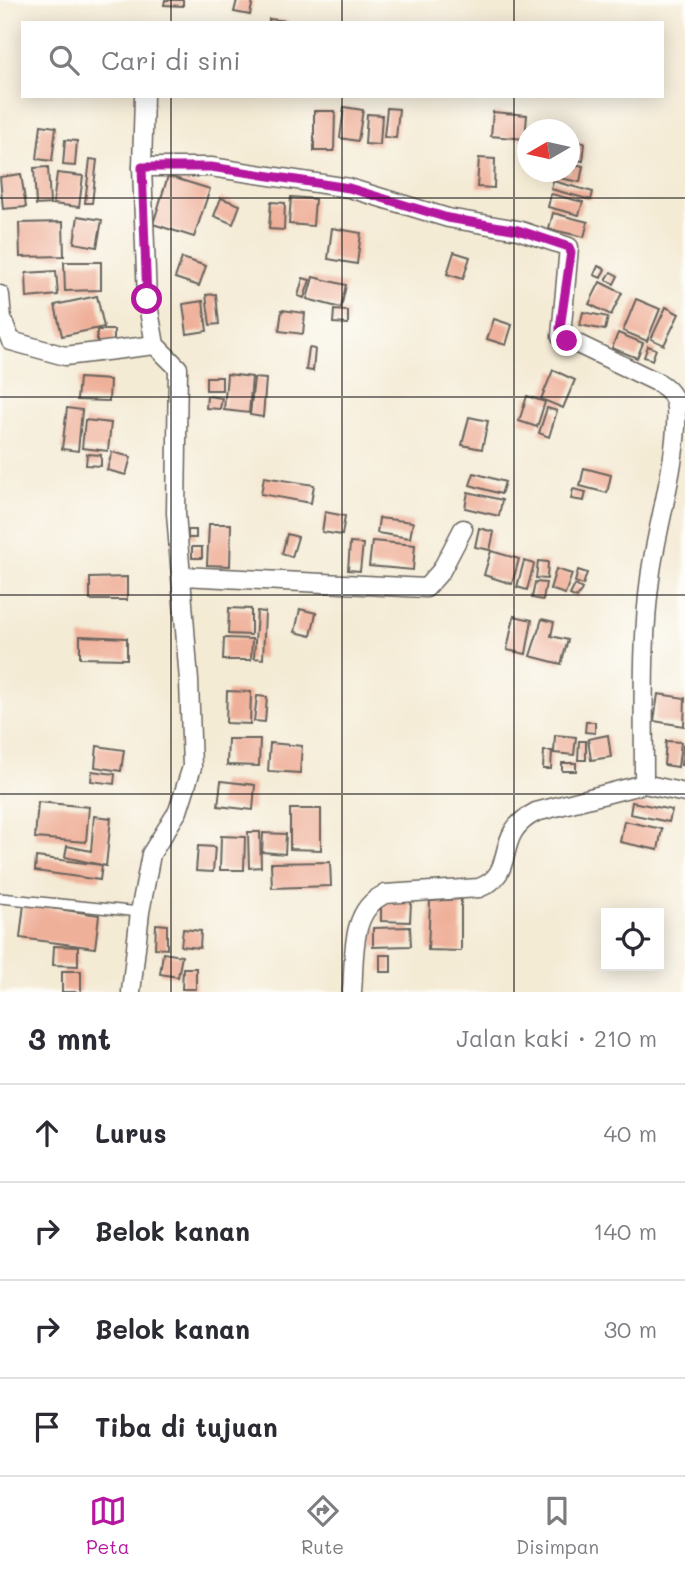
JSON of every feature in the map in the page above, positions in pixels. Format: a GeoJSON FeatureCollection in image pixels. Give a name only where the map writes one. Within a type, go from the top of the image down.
{"type":"FeatureCollection","features":[{"type":"Feature","properties":{"kind":"street"},"geometry":{"type":"LineString","coordinates":[[131,992],[140,912],[151,854],[178,811],[192,767],[176,513],[178,368],[155,345],[147,299],[142,167],[144,98]]}},
{"type":"Feature","properties":{"kind":"street"},"geometry":{"type":"LineString","coordinates":[[142,167],[211,167],[349,188],[448,218],[518,230],[569,247],[561,337],[659,383],[673,395],[675,402],[675,434],[650,574],[643,671],[644,784]]}},
{"type":"Feature","properties":{"kind":"street"},"geometry":{"type":"LineString","coordinates":[[0,295],[2,319],[11,341],[65,356],[155,345]]}},
{"type":"Feature","properties":{"kind":"street"},"geometry":{"type":"LineString","coordinates":[[182,576],[426,588],[441,571],[463,529]]}},
{"type":"Feature","properties":{"kind":"street"},"geometry":{"type":"LineString","coordinates":[[352,992],[358,926],[363,911],[372,900],[385,894],[480,888],[493,882],[502,871],[505,846],[520,820],[536,812],[644,784],[685,793]]}},
{"type":"Feature","properties":{"kind":"lane"},"geometry":{"type":"LineString","coordinates":[[0,898],[140,912]]}},
{"type":"Feature","properties":{"kind":"building"},"geometry":{"type":"Polygon","coordinates":[[[165,0],[183,0],[183,6],[164,5],[165,0]]]}},
{"type":"Feature","properties":{"kind":"building"},"geometry":{"type":"Polygon","coordinates":[[[237,0],[253,0],[250,15],[234,12],[237,0]]]}},
{"type":"Feature","properties":{"kind":"building"},"geometry":{"type":"Polygon","coordinates":[[[344,107],[363,110],[358,141],[340,138],[344,107]]]}},
{"type":"Feature","properties":{"kind":"building"},"geometry":{"type":"Polygon","coordinates":[[[387,108],[399,109],[396,138],[384,137],[387,108]]]}},
{"type":"Feature","properties":{"kind":"building"},"geometry":{"type":"Polygon","coordinates":[[[314,111],[335,111],[334,151],[314,151],[314,111]]]}},
{"type":"Feature","properties":{"kind":"building"},"geometry":{"type":"Polygon","coordinates":[[[493,112],[527,115],[527,119],[517,119],[517,138],[491,136],[493,112]]]}},
{"type":"Feature","properties":{"kind":"building"},"geometry":{"type":"Polygon","coordinates":[[[367,114],[382,115],[380,145],[365,144],[367,114]]]}},
{"type":"Feature","properties":{"kind":"building"},"geometry":{"type":"Polygon","coordinates":[[[41,125],[56,127],[52,161],[37,159],[41,125]]]}},
{"type":"Feature","properties":{"kind":"building"},"geometry":{"type":"Polygon","coordinates":[[[65,140],[77,141],[75,166],[63,165],[65,140]]]}},
{"type":"Feature","properties":{"kind":"building"},"geometry":{"type":"Polygon","coordinates":[[[580,142],[585,143],[583,161],[580,161],[580,142]]]}},
{"type":"Feature","properties":{"kind":"building"},"geometry":{"type":"Polygon","coordinates":[[[479,158],[495,159],[494,188],[477,187],[479,158]]]}},
{"type":"Feature","properties":{"kind":"building"},"geometry":{"type":"Polygon","coordinates":[[[90,159],[97,160],[92,203],[85,203],[90,159]]]}},
{"type":"Feature","properties":{"kind":"building"},"geometry":{"type":"Polygon","coordinates":[[[48,167],[50,204],[36,205],[34,168],[48,167]]]}},
{"type":"Feature","properties":{"kind":"building"},"geometry":{"type":"Polygon","coordinates":[[[57,173],[83,176],[79,207],[53,204],[57,173]]]}},
{"type":"Feature","properties":{"kind":"building"},"geometry":{"type":"Polygon","coordinates":[[[21,174],[26,207],[3,209],[0,177],[21,174]]]}},
{"type":"Feature","properties":{"kind":"building"},"geometry":{"type":"Polygon","coordinates":[[[168,176],[210,189],[194,237],[153,224],[168,176]]]}},
{"type":"Feature","properties":{"kind":"building"},"geometry":{"type":"Polygon","coordinates":[[[553,182],[557,182],[593,192],[591,200],[551,189],[553,182]]]}},
{"type":"Feature","properties":{"kind":"building"},"geometry":{"type":"Polygon","coordinates":[[[551,194],[583,202],[579,215],[548,207],[551,194]]]}},
{"type":"Feature","properties":{"kind":"building"},"geometry":{"type":"Polygon","coordinates":[[[291,197],[315,199],[313,226],[289,224],[291,197]]]}},
{"type":"Feature","properties":{"kind":"building"},"geometry":{"type":"Polygon","coordinates":[[[221,198],[240,205],[233,224],[214,216],[221,198]]]}},
{"type":"Feature","properties":{"kind":"building"},"geometry":{"type":"Polygon","coordinates":[[[271,202],[285,203],[284,230],[269,229],[271,202]]]}},
{"type":"Feature","properties":{"kind":"building"},"geometry":{"type":"Polygon","coordinates":[[[553,213],[588,222],[584,237],[549,229],[553,213]]]}},
{"type":"Feature","properties":{"kind":"building"},"geometry":{"type":"Polygon","coordinates":[[[78,216],[102,220],[97,247],[74,243],[78,216]]]}},
{"type":"Feature","properties":{"kind":"building"},"geometry":{"type":"Polygon","coordinates":[[[63,222],[64,256],[20,257],[19,223],[63,222]]]}},
{"type":"Feature","properties":{"kind":"building"},"geometry":{"type":"Polygon","coordinates":[[[332,228],[361,233],[357,264],[328,259],[332,228]]]}},
{"type":"Feature","properties":{"kind":"building"},"geometry":{"type":"Polygon","coordinates":[[[454,252],[470,257],[463,279],[447,274],[454,252]]]}},
{"type":"Feature","properties":{"kind":"building"},"geometry":{"type":"Polygon","coordinates":[[[182,258],[206,266],[199,286],[175,278],[182,258]]]}},
{"type":"Feature","properties":{"kind":"building"},"geometry":{"type":"Polygon","coordinates":[[[64,262],[101,262],[101,290],[65,291],[64,262]]]}},
{"type":"Feature","properties":{"kind":"building"},"geometry":{"type":"Polygon","coordinates":[[[598,266],[605,269],[601,278],[594,275],[598,266]]]}},
{"type":"Feature","properties":{"kind":"building"},"geometry":{"type":"Polygon","coordinates":[[[56,271],[58,295],[27,298],[26,273],[56,271]]]}},
{"type":"Feature","properties":{"kind":"building"},"geometry":{"type":"Polygon","coordinates":[[[611,272],[618,276],[614,284],[606,280],[611,272]]]}},
{"type":"Feature","properties":{"kind":"building"},"geometry":{"type":"Polygon","coordinates":[[[313,277],[346,285],[341,308],[307,299],[313,277]]]}},
{"type":"Feature","properties":{"kind":"building"},"geometry":{"type":"Polygon","coordinates":[[[303,278],[310,280],[304,298],[298,296],[303,278]]]}},
{"type":"Feature","properties":{"kind":"building"},"geometry":{"type":"Polygon","coordinates":[[[600,282],[622,293],[611,315],[589,304],[600,282]]]}},
{"type":"Feature","properties":{"kind":"building"},"geometry":{"type":"Polygon","coordinates":[[[216,294],[219,324],[210,325],[206,295],[216,294]]]}},
{"type":"Feature","properties":{"kind":"building"},"geometry":{"type":"Polygon","coordinates":[[[97,296],[104,327],[62,336],[55,305],[97,296]]]}},
{"type":"Feature","properties":{"kind":"building"},"geometry":{"type":"Polygon","coordinates":[[[636,299],[660,309],[647,341],[623,331],[636,299]]]}},
{"type":"Feature","properties":{"kind":"building"},"geometry":{"type":"Polygon","coordinates":[[[203,301],[207,331],[187,334],[183,304],[203,301]]]}},
{"type":"Feature","properties":{"kind":"building"},"geometry":{"type":"Polygon","coordinates":[[[666,307],[679,314],[664,345],[651,339],[666,307]]]}},
{"type":"Feature","properties":{"kind":"building"},"geometry":{"type":"Polygon","coordinates":[[[282,310],[305,313],[303,334],[279,331],[282,310]]]}},
{"type":"Feature","properties":{"kind":"building"},"geometry":{"type":"Polygon","coordinates":[[[334,310],[348,311],[348,324],[333,323],[334,310]]]}},
{"type":"Feature","properties":{"kind":"building"},"geometry":{"type":"Polygon","coordinates":[[[583,312],[608,317],[605,330],[580,325],[583,312]]]}},
{"type":"Feature","properties":{"kind":"building"},"geometry":{"type":"Polygon","coordinates":[[[494,319],[512,325],[506,345],[487,339],[494,319]]]}},
{"type":"Feature","properties":{"kind":"building"},"geometry":{"type":"Polygon","coordinates":[[[97,330],[114,330],[114,343],[97,343],[97,330]]]}},
{"type":"Feature","properties":{"kind":"building"},"geometry":{"type":"Polygon","coordinates":[[[618,333],[643,343],[637,358],[612,348],[618,333]]]}},
{"type":"Feature","properties":{"kind":"building"},"geometry":{"type":"Polygon","coordinates":[[[648,346],[656,349],[652,360],[644,357],[648,346]]]}},
{"type":"Feature","properties":{"kind":"building"},"geometry":{"type":"Polygon","coordinates":[[[309,348],[315,349],[313,371],[306,370],[309,348]]]}},
{"type":"Feature","properties":{"kind":"building"},"geometry":{"type":"Polygon","coordinates":[[[553,370],[575,380],[563,408],[541,399],[553,370]]]}},
{"type":"Feature","properties":{"kind":"building"},"geometry":{"type":"Polygon","coordinates":[[[227,374],[252,377],[249,413],[224,410],[227,374]]]}},
{"type":"Feature","properties":{"kind":"building"},"geometry":{"type":"Polygon","coordinates":[[[206,377],[222,377],[222,390],[206,390],[206,377]]]}},
{"type":"Feature","properties":{"kind":"building"},"geometry":{"type":"Polygon","coordinates":[[[79,378],[110,380],[109,401],[77,400],[79,378]]]}},
{"type":"Feature","properties":{"kind":"building"},"geometry":{"type":"Polygon","coordinates":[[[254,378],[266,379],[263,417],[250,415],[254,378]]]}},
{"type":"Feature","properties":{"kind":"building"},"geometry":{"type":"Polygon","coordinates":[[[207,396],[222,398],[220,409],[206,408],[207,396]]]}},
{"type":"Feature","properties":{"kind":"building"},"geometry":{"type":"Polygon","coordinates":[[[527,396],[545,402],[537,427],[519,421],[527,396]]]}},
{"type":"Feature","properties":{"kind":"building"},"geometry":{"type":"Polygon","coordinates":[[[67,408],[82,410],[78,451],[62,449],[67,408]]]}},
{"type":"Feature","properties":{"kind":"building"},"geometry":{"type":"Polygon","coordinates":[[[547,408],[557,411],[549,437],[539,433],[547,408]]]}},
{"type":"Feature","properties":{"kind":"building"},"geometry":{"type":"Polygon","coordinates":[[[469,417],[488,421],[482,449],[462,445],[469,417]]]}},
{"type":"Feature","properties":{"kind":"building"},"geometry":{"type":"Polygon","coordinates":[[[85,420],[111,423],[108,451],[82,448],[85,420]]]}},
{"type":"Feature","properties":{"kind":"building"},"geometry":{"type":"Polygon","coordinates":[[[112,452],[131,457],[126,475],[107,470],[112,452]]]}},
{"type":"Feature","properties":{"kind":"building"},"geometry":{"type":"Polygon","coordinates":[[[87,454],[101,455],[101,466],[86,465],[87,454]]]}},
{"type":"Feature","properties":{"kind":"building"},"geometry":{"type":"Polygon","coordinates":[[[584,468],[611,475],[607,493],[580,486],[584,468]]]}},
{"type":"Feature","properties":{"kind":"building"},"geometry":{"type":"Polygon","coordinates":[[[474,473],[505,482],[501,494],[470,485],[474,473]]]}},
{"type":"Feature","properties":{"kind":"building"},"geometry":{"type":"Polygon","coordinates":[[[264,477],[314,485],[311,503],[261,494],[264,477]]]}},
{"type":"Feature","properties":{"kind":"building"},"geometry":{"type":"Polygon","coordinates":[[[573,489],[586,492],[584,501],[571,499],[573,489]]]}},
{"type":"Feature","properties":{"kind":"building"},"geometry":{"type":"Polygon","coordinates":[[[468,492],[502,500],[499,516],[465,508],[468,492]]]}},
{"type":"Feature","properties":{"kind":"building"},"geometry":{"type":"Polygon","coordinates":[[[325,512],[345,516],[342,535],[322,532],[325,512]]]}},
{"type":"Feature","properties":{"kind":"building"},"geometry":{"type":"Polygon","coordinates":[[[379,518],[413,522],[410,538],[377,533],[379,518]]]}},
{"type":"Feature","properties":{"kind":"building"},"geometry":{"type":"Polygon","coordinates":[[[209,524],[231,524],[230,566],[207,565],[209,524]]]}},
{"type":"Feature","properties":{"kind":"building"},"geometry":{"type":"Polygon","coordinates":[[[479,528],[494,532],[490,550],[475,547],[479,528]]]}},
{"type":"Feature","properties":{"kind":"building"},"geometry":{"type":"Polygon","coordinates":[[[188,530],[196,530],[196,538],[188,538],[188,530]]]}},
{"type":"Feature","properties":{"kind":"building"},"geometry":{"type":"Polygon","coordinates":[[[287,534],[298,537],[292,557],[282,554],[287,534]]]}},
{"type":"Feature","properties":{"kind":"building"},"geometry":{"type":"Polygon","coordinates":[[[372,541],[415,545],[413,570],[369,566],[372,541]]]}},
{"type":"Feature","properties":{"kind":"building"},"geometry":{"type":"Polygon","coordinates":[[[350,543],[363,544],[360,571],[348,570],[350,543]]]}},
{"type":"Feature","properties":{"kind":"building"},"geometry":{"type":"Polygon","coordinates":[[[192,547],[202,547],[202,558],[192,558],[192,547]]]}},
{"type":"Feature","properties":{"kind":"building"},"geometry":{"type":"Polygon","coordinates":[[[491,551],[519,559],[512,584],[484,575],[491,551]]]}},
{"type":"Feature","properties":{"kind":"building"},"geometry":{"type":"Polygon","coordinates":[[[524,561],[534,564],[527,590],[517,587],[524,561]]]}},
{"type":"Feature","properties":{"kind":"building"},"geometry":{"type":"Polygon","coordinates":[[[538,561],[548,562],[547,579],[536,578],[538,561]]]}},
{"type":"Feature","properties":{"kind":"building"},"geometry":{"type":"Polygon","coordinates":[[[556,569],[572,574],[565,594],[550,589],[556,569]]]}},
{"type":"Feature","properties":{"kind":"building"},"geometry":{"type":"Polygon","coordinates":[[[578,570],[587,573],[583,585],[575,582],[578,570]]]}},
{"type":"Feature","properties":{"kind":"building"},"geometry":{"type":"Polygon","coordinates":[[[127,577],[127,600],[90,600],[90,578],[127,577]]]}},
{"type":"Feature","properties":{"kind":"building"},"geometry":{"type":"Polygon","coordinates":[[[535,582],[546,583],[543,600],[532,598],[535,582]]]}},
{"type":"Feature","properties":{"kind":"building"},"geometry":{"type":"Polygon","coordinates":[[[575,585],[582,589],[577,598],[570,595],[575,585]]]}},
{"type":"Feature","properties":{"kind":"building"},"geometry":{"type":"Polygon","coordinates":[[[229,608],[251,609],[251,635],[228,634],[229,608]]]}},
{"type":"Feature","properties":{"kind":"building"},"geometry":{"type":"Polygon","coordinates":[[[300,609],[316,613],[311,636],[295,632],[300,609]]]}},
{"type":"Feature","properties":{"kind":"building"},"geometry":{"type":"Polygon","coordinates":[[[257,611],[265,612],[263,659],[254,658],[257,611]]]}},
{"type":"Feature","properties":{"kind":"building"},"geometry":{"type":"Polygon","coordinates":[[[514,616],[532,620],[526,654],[507,650],[514,616]]]}},
{"type":"Feature","properties":{"kind":"building"},"geometry":{"type":"Polygon","coordinates":[[[542,619],[554,622],[551,636],[568,640],[561,664],[530,656],[542,619]]]}},
{"type":"Feature","properties":{"kind":"building"},"geometry":{"type":"Polygon","coordinates":[[[80,636],[127,638],[127,659],[80,658],[80,636]]]}},
{"type":"Feature","properties":{"kind":"building"},"geometry":{"type":"Polygon","coordinates":[[[224,638],[252,639],[251,660],[223,660],[224,638]]]}},
{"type":"Feature","properties":{"kind":"building"},"geometry":{"type":"Polygon","coordinates":[[[227,691],[251,692],[250,724],[226,723],[227,691]]]}},
{"type":"Feature","properties":{"kind":"building"},"geometry":{"type":"Polygon","coordinates":[[[658,694],[685,698],[684,726],[654,721],[658,694]]]}},
{"type":"Feature","properties":{"kind":"building"},"geometry":{"type":"Polygon","coordinates":[[[257,696],[267,697],[265,722],[254,721],[257,696]]]}},
{"type":"Feature","properties":{"kind":"building"},"geometry":{"type":"Polygon","coordinates":[[[586,722],[595,722],[595,733],[585,732],[586,722]]]}},
{"type":"Feature","properties":{"kind":"building"},"geometry":{"type":"Polygon","coordinates":[[[555,735],[576,737],[574,755],[554,753],[555,735]]]}},
{"type":"Feature","properties":{"kind":"building"},"geometry":{"type":"Polygon","coordinates":[[[608,735],[611,757],[591,760],[588,739],[608,735]]]}},
{"type":"Feature","properties":{"kind":"building"},"geometry":{"type":"Polygon","coordinates":[[[228,739],[260,739],[259,766],[227,765],[228,739]]]}},
{"type":"Feature","properties":{"kind":"building"},"geometry":{"type":"Polygon","coordinates":[[[579,741],[586,741],[586,760],[578,760],[579,741]]]}},
{"type":"Feature","properties":{"kind":"building"},"geometry":{"type":"Polygon","coordinates":[[[666,741],[681,742],[678,767],[664,765],[666,741]]]}},
{"type":"Feature","properties":{"kind":"building"},"geometry":{"type":"Polygon","coordinates":[[[270,743],[302,746],[300,773],[268,771],[270,743]]]}},
{"type":"Feature","properties":{"kind":"building"},"geometry":{"type":"Polygon","coordinates":[[[683,745],[685,765],[681,765],[683,745]]]}},
{"type":"Feature","properties":{"kind":"building"},"geometry":{"type":"Polygon","coordinates":[[[97,746],[124,750],[121,771],[95,767],[97,746]]]}},
{"type":"Feature","properties":{"kind":"building"},"geometry":{"type":"Polygon","coordinates":[[[544,751],[552,751],[551,769],[543,769],[544,751]]]}},
{"type":"Feature","properties":{"kind":"building"},"geometry":{"type":"Polygon","coordinates":[[[562,763],[576,763],[576,771],[562,771],[562,763]]]}},
{"type":"Feature","properties":{"kind":"building"},"geometry":{"type":"Polygon","coordinates":[[[92,771],[115,774],[114,784],[91,781],[92,771]]]}},
{"type":"Feature","properties":{"kind":"building"},"geometry":{"type":"Polygon","coordinates":[[[221,781],[255,785],[253,810],[218,806],[221,781]]]}},
{"type":"Feature","properties":{"kind":"building"},"geometry":{"type":"Polygon","coordinates":[[[38,802],[89,807],[86,842],[35,838],[38,802]]]}},
{"type":"Feature","properties":{"kind":"building"},"geometry":{"type":"Polygon","coordinates":[[[632,802],[672,810],[669,822],[630,814],[632,802]]]}},
{"type":"Feature","properties":{"kind":"building"},"geometry":{"type":"Polygon","coordinates":[[[290,809],[321,809],[321,850],[290,849],[290,809]]]}},
{"type":"Feature","properties":{"kind":"building"},"geometry":{"type":"Polygon","coordinates":[[[94,816],[111,818],[106,866],[65,857],[67,846],[91,851],[94,816]]]}},
{"type":"Feature","properties":{"kind":"building"},"geometry":{"type":"Polygon","coordinates":[[[624,821],[662,829],[658,850],[620,842],[624,821]]]}},
{"type":"Feature","properties":{"kind":"building"},"geometry":{"type":"Polygon","coordinates":[[[248,832],[260,832],[261,867],[249,868],[248,832]]]}},
{"type":"Feature","properties":{"kind":"building"},"geometry":{"type":"Polygon","coordinates":[[[263,833],[286,834],[285,854],[262,852],[263,833]]]}},
{"type":"Feature","properties":{"kind":"building"},"geometry":{"type":"Polygon","coordinates":[[[221,836],[245,837],[244,870],[220,870],[221,836]]]}},
{"type":"Feature","properties":{"kind":"building"},"geometry":{"type":"Polygon","coordinates":[[[198,846],[215,847],[213,872],[196,871],[198,846]]]}},
{"type":"Feature","properties":{"kind":"building"},"geometry":{"type":"Polygon","coordinates":[[[36,857],[102,865],[100,880],[35,871],[36,857]]]}},
{"type":"Feature","properties":{"kind":"building"},"geometry":{"type":"Polygon","coordinates":[[[330,862],[331,886],[272,888],[271,863],[330,862]]]}},
{"type":"Feature","properties":{"kind":"building"},"geometry":{"type":"Polygon","coordinates":[[[461,899],[461,951],[428,950],[430,901],[461,899]]]}},
{"type":"Feature","properties":{"kind":"building"},"geometry":{"type":"Polygon","coordinates":[[[381,901],[411,902],[410,922],[381,921],[381,901]]]}},
{"type":"Feature","properties":{"kind":"building"},"geometry":{"type":"Polygon","coordinates":[[[24,904],[99,915],[95,948],[20,938],[24,904]]]}},
{"type":"Feature","properties":{"kind":"building"},"geometry":{"type":"Polygon","coordinates":[[[156,924],[167,925],[167,949],[155,948],[156,924]]]}},
{"type":"Feature","properties":{"kind":"building"},"geometry":{"type":"Polygon","coordinates":[[[410,927],[411,946],[373,947],[373,928],[410,927]]]}},
{"type":"Feature","properties":{"kind":"building"},"geometry":{"type":"Polygon","coordinates":[[[183,929],[201,931],[200,948],[181,946],[183,929]]]}},
{"type":"Feature","properties":{"kind":"building"},"geometry":{"type":"Polygon","coordinates":[[[54,946],[78,947],[78,966],[53,965],[54,946]]]}},
{"type":"Feature","properties":{"kind":"building"},"geometry":{"type":"Polygon","coordinates":[[[163,953],[182,956],[178,977],[160,974],[163,953]]]}},
{"type":"Feature","properties":{"kind":"building"},"geometry":{"type":"Polygon","coordinates":[[[380,955],[391,955],[391,972],[380,972],[380,955]]]}},
{"type":"Feature","properties":{"kind":"building"},"geometry":{"type":"Polygon","coordinates":[[[183,968],[196,968],[196,989],[182,989],[183,968]]]}},
{"type":"Feature","properties":{"kind":"building"},"geometry":{"type":"Polygon","coordinates":[[[62,971],[81,971],[81,992],[62,992],[62,971]]]}},
{"type":"Feature","properties":{"kind":"route"},"geometry":{"type":"LineString","coordinates":[[147,299],[142,167],[211,167],[349,188],[448,218],[518,230],[563,244],[569,247],[571,252],[560,328],[561,337],[567,341]]}}]}
